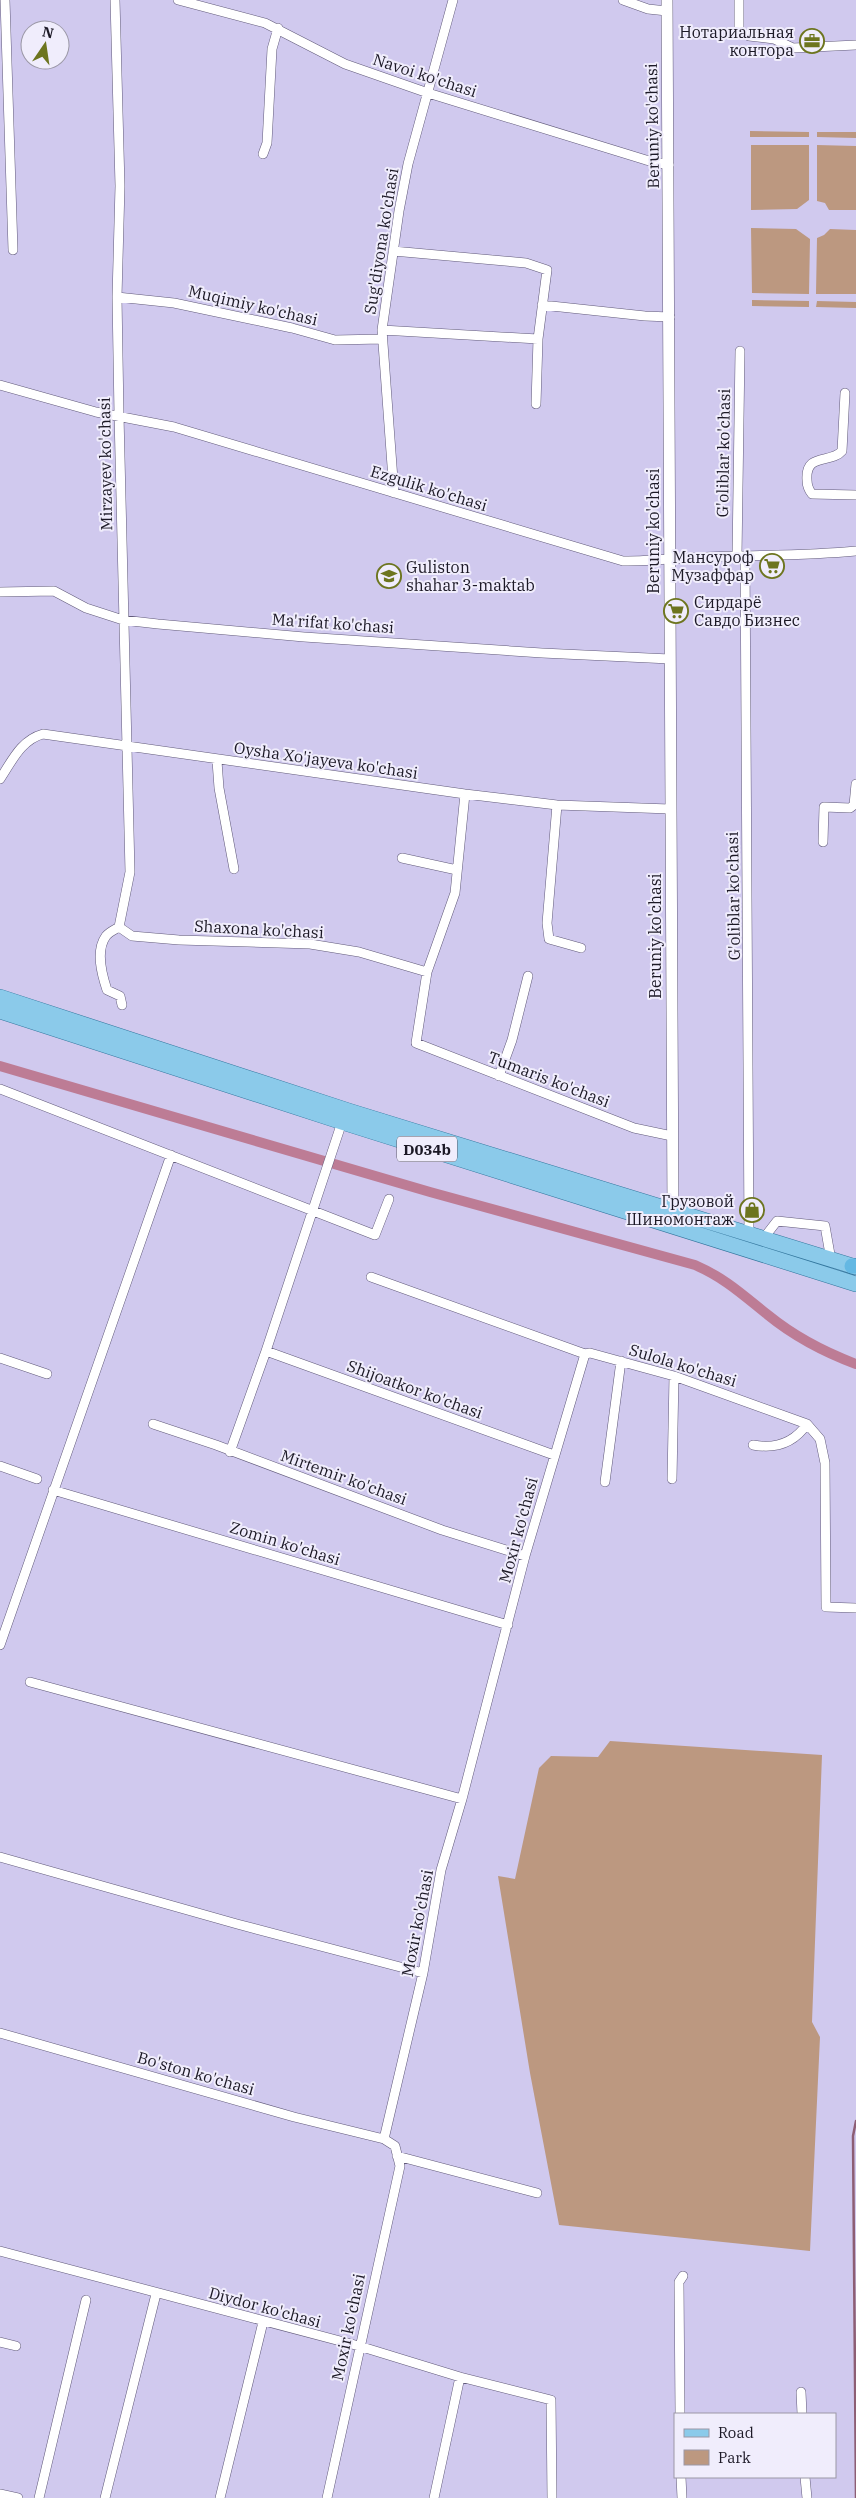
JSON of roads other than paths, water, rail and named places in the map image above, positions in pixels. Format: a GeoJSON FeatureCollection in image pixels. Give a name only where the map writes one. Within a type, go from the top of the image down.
{"type":"FeatureCollection","features":[{"type":"Feature","properties":{"kind":"main road","name":"D034b"},"geometry":{"type":"LineString","coordinates":[[0,997],[358,1114],[673,1212],[855,1266]]}},
{"type":"Feature","properties":{"kind":"main road","name":"D034b"},"geometry":{"type":"LineString","coordinates":[[0,1011],[342,1122],[856,1284]]}},
{"type":"Feature","properties":{"kind":"street"},"geometry":{"type":"LineString","coordinates":[[4,0],[13,250]]}},
{"type":"Feature","properties":{"kind":"street","name":"Mirzayev ko'chasi"},"geometry":{"type":"LineString","coordinates":[[115,0],[120,186],[117,297],[119,415],[130,872],[119,927]]}},
{"type":"Feature","properties":{"kind":"street","name":"Navoi ko'chasi"},"geometry":{"type":"LineString","coordinates":[[178,0],[278,28],[345,64],[428,93],[646,160],[669,165]]}},
{"type":"Feature","properties":{"kind":"street","name":"Sug'diyona ko'chasi"},"geometry":{"type":"LineString","coordinates":[[394,493],[382,335],[393,251],[408,164],[453,0]]}},
{"type":"Feature","properties":{"kind":"street"},"geometry":{"type":"LineString","coordinates":[[623,0],[648,9],[667,5]]}},
{"type":"Feature","properties":{"kind":"street"},"geometry":{"type":"LineString","coordinates":[[739,0],[739,31],[749,36],[774,39],[793,48],[856,45]]}},
{"type":"Feature","properties":{"kind":"street","name":"Beruniy ko'chasi"},"geometry":{"type":"LineString","coordinates":[[667,5],[673,1212]]}},
{"type":"Feature","properties":{"kind":"street"},"geometry":{"type":"LineString","coordinates":[[263,154],[268,131],[272,49],[278,28]]}},
{"type":"Feature","properties":{"kind":"street"},"geometry":{"type":"LineString","coordinates":[[393,251],[526,263],[547,270],[538,339],[536,404]]}},
{"type":"Feature","properties":{"kind":"street","name":"Muqimiy ko'chasi"},"geometry":{"type":"LineString","coordinates":[[117,297],[174,302],[292,328],[335,340],[382,335],[538,339]]}},
{"type":"Feature","properties":{"kind":"street"},"geometry":{"type":"LineString","coordinates":[[542,305],[670,317]]}},
{"type":"Feature","properties":{"kind":"street","name":"G'oliblar ko'chasi"},"geometry":{"type":"LineString","coordinates":[[740,351],[741,556],[756,1237]]}},
{"type":"Feature","properties":{"kind":"street","name":"Ezgulik ko'chasi"},"geometry":{"type":"LineString","coordinates":[[0,385],[96,412],[174,427],[622,561],[669,561],[741,556],[804,556],[856,551]]}},
{"type":"Feature","properties":{"kind":"street"},"geometry":{"type":"LineString","coordinates":[[845,393],[842,451],[840,454],[820,459],[810,464],[806,474],[808,488],[812,494],[856,495]]}},
{"type":"Feature","properties":{"kind":"street","name":"Ma'rifat ko'chasi"},"geometry":{"type":"LineString","coordinates":[[0,592],[54,591],[86,608],[123,620],[304,638],[670,659]]}},
{"type":"Feature","properties":{"kind":"street","name":"Oysha Xo'jayeva ko'chasi"},"geometry":{"type":"LineString","coordinates":[[0,779],[22,746],[32,737],[43,734],[217,761],[465,794],[558,805],[670,810]]}},
{"type":"Feature","properties":{"kind":"street"},"geometry":{"type":"LineString","coordinates":[[217,761],[218,788],[234,869]]}},
{"type":"Feature","properties":{"kind":"street"},"geometry":{"type":"LineString","coordinates":[[823,842],[824,807],[850,808],[854,806],[856,784]]}},
{"type":"Feature","properties":{"kind":"street"},"geometry":{"type":"LineString","coordinates":[[427,972],[455,893],[465,794]]}},
{"type":"Feature","properties":{"kind":"street"},"geometry":{"type":"LineString","coordinates":[[558,805],[547,923],[549,939],[581,948]]}},
{"type":"Feature","properties":{"kind":"street"},"geometry":{"type":"LineString","coordinates":[[402,858],[457,870]]}},
{"type":"Feature","properties":{"kind":"street"},"geometry":{"type":"LineString","coordinates":[[119,927],[106,936],[101,950],[100,972],[107,990],[120,996],[122,1005]]}},
{"type":"Feature","properties":{"kind":"street","name":"Shaxona ko'chasi"},"geometry":{"type":"LineString","coordinates":[[119,927],[132,936],[179,940],[310,944],[359,952],[427,972]]}},
{"type":"Feature","properties":{"kind":"street","name":"Tumaris ko'chasi"},"geometry":{"type":"LineString","coordinates":[[427,972],[416,1043],[634,1128],[672,1136]]}},
{"type":"Feature","properties":{"kind":"street"},"geometry":{"type":"LineString","coordinates":[[499,1076],[512,1040],[528,976]]}},
{"type":"Feature","properties":{"kind":"street"},"geometry":{"type":"LineString","coordinates":[[0,1089],[375,1235],[389,1199]]}},
{"type":"Feature","properties":{"kind":"street"},"geometry":{"type":"LineString","coordinates":[[230,1452],[314,1212],[342,1122]]}},
{"type":"Feature","properties":{"kind":"street"},"geometry":{"type":"LineString","coordinates":[[1,1640],[171,1156]]}},
{"type":"Feature","properties":{"kind":"street"},"geometry":{"type":"LineString","coordinates":[[756,1237],[777,1221],[825,1226],[831,1260]]}},
{"type":"Feature","properties":{"kind":"street","name":"Sulola ko'chasi"},"geometry":{"type":"LineString","coordinates":[[370,1277],[584,1354],[590,1353],[674,1376],[807,1424]]}},
{"type":"Feature","properties":{"kind":"street","name":"Shijoatkor ko'chasi"},"geometry":{"type":"LineString","coordinates":[[266,1351],[554,1455]]}},
{"type":"Feature","properties":{"kind":"street","name":"Moxir ko'chasi"},"geometry":{"type":"LineString","coordinates":[[384,2139],[423,1973],[441,1870],[462,1799],[525,1556],[584,1354]]}},
{"type":"Feature","properties":{"kind":"street"},"geometry":{"type":"LineString","coordinates":[[0,1358],[47,1374]]}},
{"type":"Feature","properties":{"kind":"street"},"geometry":{"type":"LineString","coordinates":[[605,1482],[621,1361]]}},
{"type":"Feature","properties":{"kind":"street"},"geometry":{"type":"LineString","coordinates":[[672,1479],[674,1376]]}},
{"type":"Feature","properties":{"kind":"street","name":"Mirtemir ko'chasi"},"geometry":{"type":"LineString","coordinates":[[153,1424],[442,1530],[525,1556]]}},
{"type":"Feature","properties":{"kind":"street"},"geometry":{"type":"LineString","coordinates":[[753,1445],[763,1447],[785,1443],[800,1434],[807,1424],[820,1439],[825,1463],[826,1607],[856,1608]]}},
{"type":"Feature","properties":{"kind":"street"},"geometry":{"type":"LineString","coordinates":[[0,1466],[37,1479]]}},
{"type":"Feature","properties":{"kind":"street","name":"Zomin ko'chasi"},"geometry":{"type":"LineString","coordinates":[[53,1490],[508,1625]]}},
{"type":"Feature","properties":{"kind":"street"},"geometry":{"type":"LineString","coordinates":[[30,1682],[462,1799]]}},
{"type":"Feature","properties":{"kind":"street"},"geometry":{"type":"LineString","coordinates":[[0,1857],[237,1924],[423,1973]]}},
{"type":"Feature","properties":{"kind":"street","name":"Bo'ston ko'chasi"},"geometry":{"type":"LineString","coordinates":[[0,2033],[294,2117],[384,2139]]}},
{"type":"Feature","properties":{"kind":"street"},"geometry":{"type":"LineString","coordinates":[[384,2139],[394,2146],[397,2156],[537,2193]]}},
{"type":"Feature","properties":{"kind":"street","name":"Moxir ko'chasi"},"geometry":{"type":"LineString","coordinates":[[326,2498],[400,2166],[397,2156]]}},
{"type":"Feature","properties":{"kind":"street","name":"Diydor ko'chasi"},"geometry":{"type":"LineString","coordinates":[[0,2251],[156,2294],[359,2346],[460,2377],[551,2400],[552,2498]]}},
{"type":"Feature","properties":{"kind":"street"},"geometry":{"type":"LineString","coordinates":[[680,2413],[678,2282],[683,2276]]}},
{"type":"Feature","properties":{"kind":"street"},"geometry":{"type":"LineString","coordinates":[[105,2498],[156,2294]]}},
{"type":"Feature","properties":{"kind":"street"},"geometry":{"type":"LineString","coordinates":[[39,2498],[86,2300]]}},
{"type":"Feature","properties":{"kind":"street"},"geometry":{"type":"LineString","coordinates":[[220,2498],[264,2322]]}},
{"type":"Feature","properties":{"kind":"street"},"geometry":{"type":"LineString","coordinates":[[0,2342],[16,2346]]}},
{"type":"Feature","properties":{"kind":"street"},"geometry":{"type":"LineString","coordinates":[[434,2498],[460,2377]]}},
{"type":"Feature","properties":{"kind":"street"},"geometry":{"type":"LineString","coordinates":[[801,2392],[802,2413]]}},
{"type":"Feature","properties":{"kind":"street"},"geometry":{"type":"LineString","coordinates":[[681,2478],[682,2498]]}},
{"type":"Feature","properties":{"kind":"street"},"geometry":{"type":"LineString","coordinates":[[806,2478],[806,2498]]}},
{"type":"Feature","properties":{"kind":"street"},"geometry":{"type":"LineString","coordinates":[[0,2494],[18,2498]]}},
{"type":"Feature","properties":{"kind":"waterway"},"geometry":{"type":"LineString","coordinates":[[0,1066],[430,1192],[695,1265],[725,1281],[778,1323],[799,1337],[856,1364]]}},
{"type":"Feature","properties":{"kind":"waterway"},"geometry":{"type":"LineString","coordinates":[[856,2121],[853,2136],[856,2498]]}},
{"type":"Feature","properties":{"kind":"place","name":"Нотариальная контора"},"geometry":{"type":"Point","coordinates":[812,41]}},
{"type":"Feature","properties":{"kind":"place","name":"Мансуроф Музаффар"},"geometry":{"type":"Point","coordinates":[772,566]}},
{"type":"Feature","properties":{"kind":"place","name":"Guliston shahar 3-maktab"},"geometry":{"type":"Point","coordinates":[389,576]}},
{"type":"Feature","properties":{"kind":"place","name":"Сирдарё Савдо Бизнес"},"geometry":{"type":"Point","coordinates":[676,611]}},
{"type":"Feature","properties":{"kind":"place","name":"Грузовой Шиномонтаж"},"geometry":{"type":"Point","coordinates":[752,1210]}}]}
